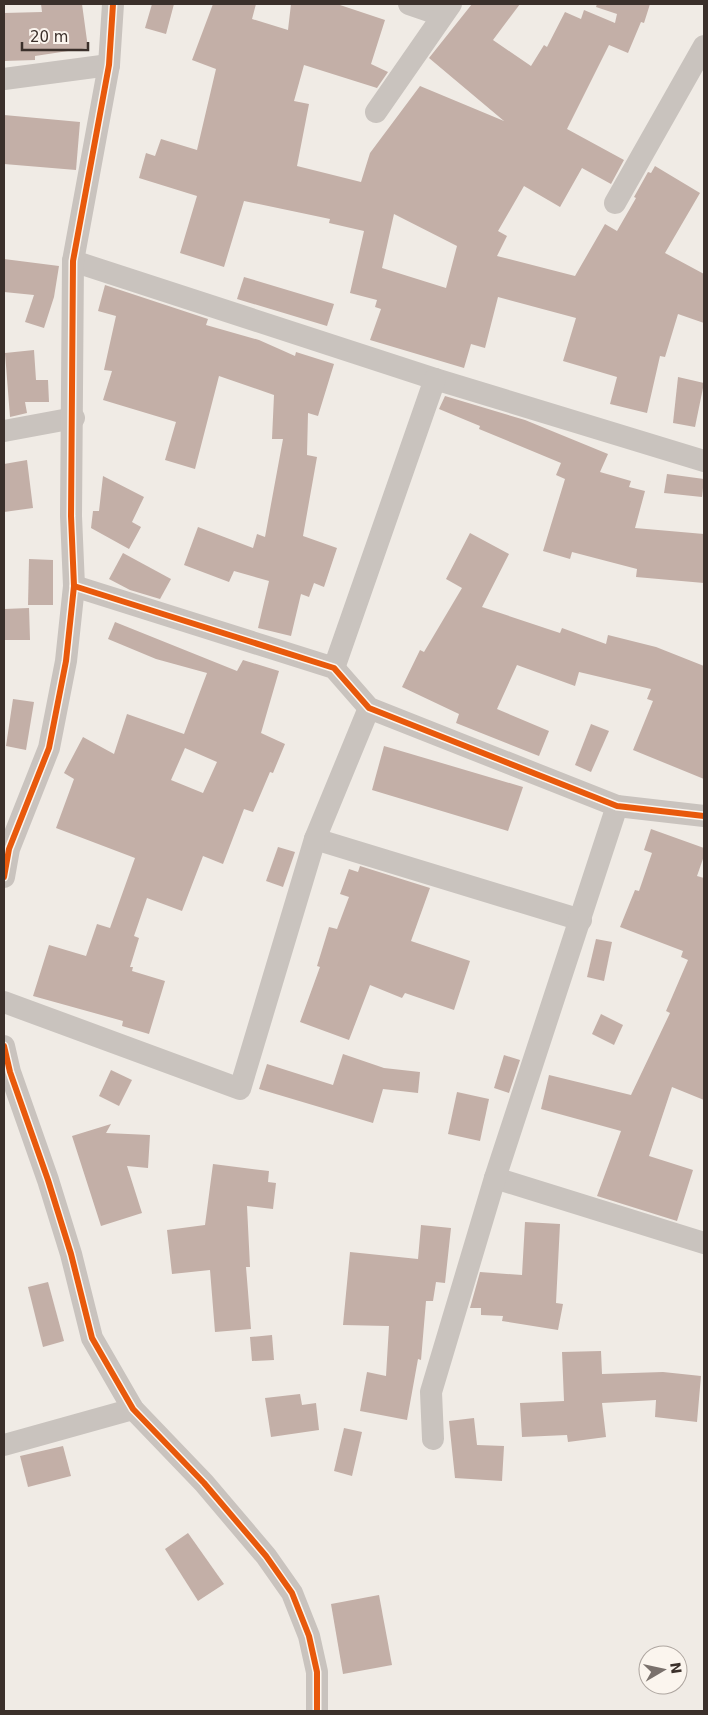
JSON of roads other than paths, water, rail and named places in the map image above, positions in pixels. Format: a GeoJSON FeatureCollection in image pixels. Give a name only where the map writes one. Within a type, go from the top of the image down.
{"type":"FeatureCollection","features":[{"type":"Feature","properties":{"kind":"street"},"geometry":{"type":"LineString","coordinates":[[4,877],[9,849],[49,748],[66,662],[74,586],[72,516],[74,418],[73,262],[109,65],[113,4]]}},
{"type":"Feature","properties":{"kind":"street"},"geometry":{"type":"LineString","coordinates":[[376,112],[446,10],[408,4]]}},
{"type":"Feature","properties":{"kind":"street"},"geometry":{"type":"LineString","coordinates":[[615,203],[704,46]]}},
{"type":"Feature","properties":{"kind":"street"},"geometry":{"type":"LineString","coordinates":[[4,79],[109,65]]}},
{"type":"Feature","properties":{"kind":"street"},"geometry":{"type":"LineString","coordinates":[[73,262],[435,379],[704,461]]}},
{"type":"Feature","properties":{"kind":"street"},"geometry":{"type":"LineString","coordinates":[[334,668],[435,379]]}},
{"type":"Feature","properties":{"kind":"street"},"geometry":{"type":"LineString","coordinates":[[4,431],[74,418]]}},
{"type":"Feature","properties":{"kind":"street"},"geometry":{"type":"LineString","coordinates":[[74,586],[334,668],[369,708],[617,806],[704,816]]}},
{"type":"Feature","properties":{"kind":"street"},"geometry":{"type":"LineString","coordinates":[[4,1002],[240,1089],[315,839],[369,708]]}},
{"type":"Feature","properties":{"kind":"street"},"geometry":{"type":"LineString","coordinates":[[433,1439],[431,1392],[495,1178],[617,806]]}},
{"type":"Feature","properties":{"kind":"street"},"geometry":{"type":"LineString","coordinates":[[315,839],[581,920]]}},
{"type":"Feature","properties":{"kind":"street"},"geometry":{"type":"LineString","coordinates":[[4,1046],[10,1072],[48,1180],[71,1254],[92,1338],[133,1409],[204,1483],[266,1556],[292,1593],[310,1636],[317,1672],[317,1711]]}},
{"type":"Feature","properties":{"kind":"street"},"geometry":{"type":"LineString","coordinates":[[495,1178],[704,1243]]}},
{"type":"Feature","properties":{"kind":"street"},"geometry":{"type":"LineString","coordinates":[[4,1445],[133,1409]]}}]}
